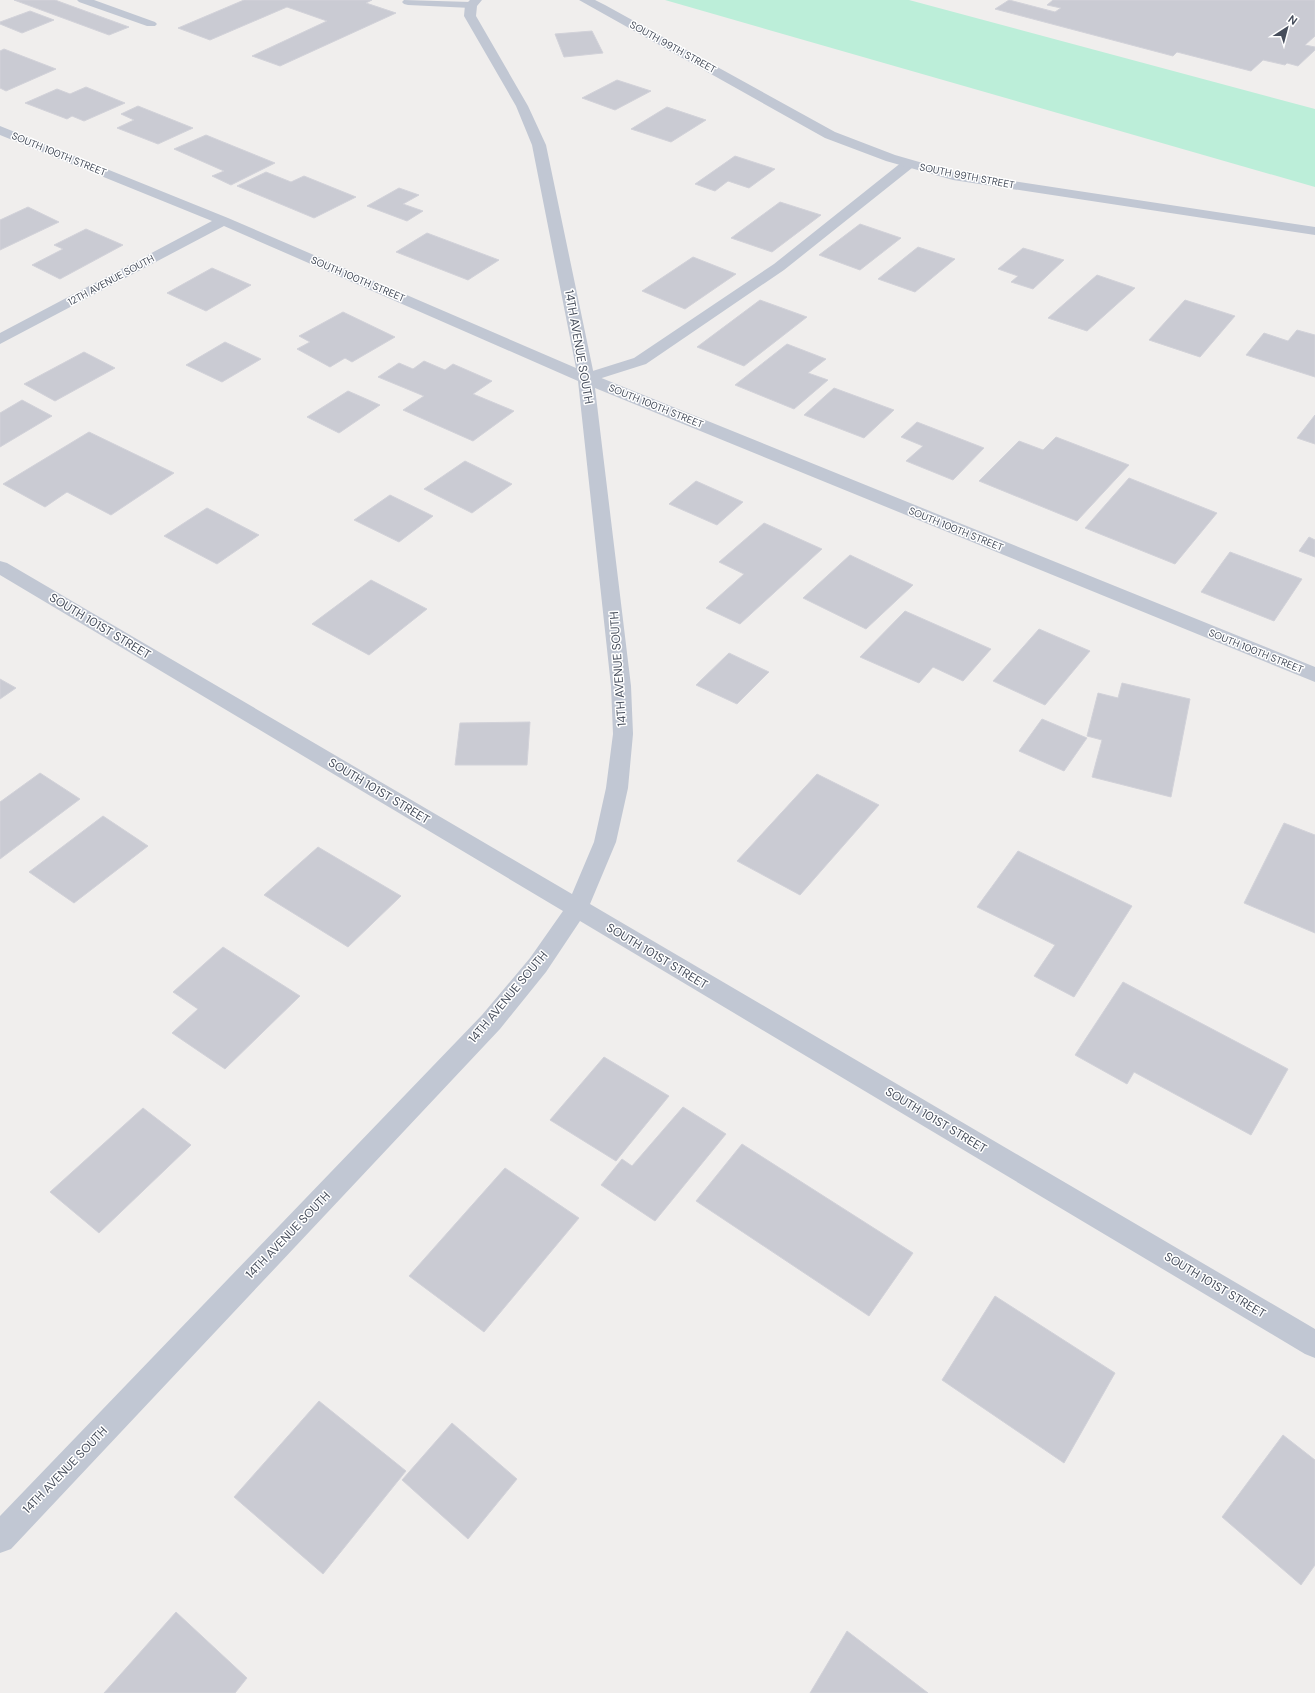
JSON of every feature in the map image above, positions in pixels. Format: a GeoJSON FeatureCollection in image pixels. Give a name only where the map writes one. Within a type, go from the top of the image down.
{"type":"FeatureCollection","features":[{"type":"Feature","properties":{"kind":"street"},"geometry":{"type":"LineString","coordinates":[[83,0],[150,24]]}},
{"type":"Feature","properties":{"kind":"street","name":"SOUTH 99TH STREET"},"geometry":{"type":"LineString","coordinates":[[585,0],[601,7],[830,135],[866,151],[907,165],[953,176],[1315,231]]}},
{"type":"Feature","properties":{"kind":"street"},"geometry":{"type":"LineString","coordinates":[[408,2],[474,3]]}},
{"type":"Feature","properties":{"kind":"street","name":"14TH AVENUE SOUTH"},"geometry":{"type":"LineString","coordinates":[[0,1538],[491,1022],[538,965],[577,908],[605,842],[617,788],[623,734],[618,654],[586,378],[538,145],[522,106],[470,16],[474,3]]}},
{"type":"Feature","properties":{"kind":"street","name":"SOUTH 100TH STREET"},"geometry":{"type":"LineString","coordinates":[[0,130],[223,221],[586,378],[1315,675]]}},
{"type":"Feature","properties":{"kind":"street"},"geometry":{"type":"LineString","coordinates":[[586,378],[640,361],[779,267],[907,165]]}},
{"type":"Feature","properties":{"kind":"street","name":"12TH AVENUE SOUTH"},"geometry":{"type":"LineString","coordinates":[[0,339],[223,221]]}},
{"type":"Feature","properties":{"kind":"street","name":"SOUTH 101ST STREET"},"geometry":{"type":"LineString","coordinates":[[0,567],[1315,1344]]}},
{"type":"Feature","properties":{"kind":"green space"},"geometry":{"type":"Polygon","coordinates":[[[665,0],[909,0],[1315,109],[1315,187],[665,0]]]}},
{"type":"Feature","properties":{"kind":"building"},"geometry":{"type":"Polygon","coordinates":[[[14,0],[55,0],[129,27],[109,35],[14,0]]]}},
{"type":"Feature","properties":{"kind":"building"},"geometry":{"type":"Polygon","coordinates":[[[244,0],[372,0],[366,3],[396,13],[280,66],[252,56],[327,21],[287,7],[210,40],[178,28],[244,0]]]}},
{"type":"Feature","properties":{"kind":"building"},"geometry":{"type":"Polygon","coordinates":[[[1009,0],[1055,12],[1061,8],[1047,5],[1053,0],[1315,0],[1315,36],[1305,45],[1315,47],[1315,50],[1298,66],[1287,63],[1285,65],[1263,60],[1251,71],[1177,52],[1173,56],[995,9],[1009,0]]]}},
{"type":"Feature","properties":{"kind":"building"},"geometry":{"type":"Polygon","coordinates":[[[30,11],[54,20],[22,33],[0,24],[0,22],[30,11]]]}},
{"type":"Feature","properties":{"kind":"building"},"geometry":{"type":"Polygon","coordinates":[[[592,31],[603,53],[564,57],[555,34],[592,31]]]}},
{"type":"Feature","properties":{"kind":"building"},"geometry":{"type":"Polygon","coordinates":[[[4,49],[56,69],[6,91],[0,88],[0,51],[4,49]]]}},
{"type":"Feature","properties":{"kind":"building"},"geometry":{"type":"Polygon","coordinates":[[[617,80],[651,91],[615,110],[582,98],[617,80]]]}},
{"type":"Feature","properties":{"kind":"building"},"geometry":{"type":"Polygon","coordinates":[[[86,87],[125,103],[84,121],[72,116],[67,119],[25,103],[57,89],[70,94],[86,87]]]}},
{"type":"Feature","properties":{"kind":"building"},"geometry":{"type":"Polygon","coordinates":[[[138,106],[193,128],[158,144],[117,128],[134,120],[121,114],[138,106]]]}},
{"type":"Feature","properties":{"kind":"building"},"geometry":{"type":"Polygon","coordinates":[[[667,107],[706,120],[671,142],[631,129],[667,107]]]}},
{"type":"Feature","properties":{"kind":"building"},"geometry":{"type":"Polygon","coordinates":[[[206,135],[275,163],[231,185],[212,176],[224,171],[174,149],[206,135]]]}},
{"type":"Feature","properties":{"kind":"building"},"geometry":{"type":"Polygon","coordinates":[[[735,156],[775,169],[749,188],[728,181],[715,191],[695,184],[735,156]]]}},
{"type":"Feature","properties":{"kind":"building"},"geometry":{"type":"Polygon","coordinates":[[[266,172],[291,182],[304,176],[356,197],[314,218],[237,186],[266,172]]]}},
{"type":"Feature","properties":{"kind":"building"},"geometry":{"type":"Polygon","coordinates":[[[399,188],[419,195],[403,204],[423,211],[407,221],[367,206],[399,188]]]}},
{"type":"Feature","properties":{"kind":"building"},"geometry":{"type":"Polygon","coordinates":[[[780,202],[821,215],[772,252],[731,238],[780,202]]]}},
{"type":"Feature","properties":{"kind":"building"},"geometry":{"type":"Polygon","coordinates":[[[28,207],[59,222],[0,250],[0,220],[28,207]]]}},
{"type":"Feature","properties":{"kind":"building"},"geometry":{"type":"Polygon","coordinates":[[[860,224],[901,238],[860,270],[819,255],[860,224]]]}},
{"type":"Feature","properties":{"kind":"building"},"geometry":{"type":"Polygon","coordinates":[[[86,229],[123,245],[60,279],[32,265],[63,249],[54,245],[86,229]]]}},
{"type":"Feature","properties":{"kind":"building"},"geometry":{"type":"Polygon","coordinates":[[[427,233],[499,260],[468,280],[396,252],[427,233]]]}},
{"type":"Feature","properties":{"kind":"building"},"geometry":{"type":"Polygon","coordinates":[[[918,247],[955,259],[915,292],[878,279],[918,247]]]}},
{"type":"Feature","properties":{"kind":"building"},"geometry":{"type":"Polygon","coordinates":[[[1023,248],[1064,260],[1033,289],[1011,282],[1018,276],[998,269],[1023,248]]]}},
{"type":"Feature","properties":{"kind":"building"},"geometry":{"type":"Polygon","coordinates":[[[693,257],[736,274],[685,309],[642,291],[693,257]]]}},
{"type":"Feature","properties":{"kind":"building"},"geometry":{"type":"Polygon","coordinates":[[[212,268],[251,285],[206,311],[167,293],[212,268]]]}},
{"type":"Feature","properties":{"kind":"building"},"geometry":{"type":"Polygon","coordinates":[[[1097,275],[1135,288],[1087,331],[1048,318],[1097,275]]]}},
{"type":"Feature","properties":{"kind":"building"},"geometry":{"type":"Polygon","coordinates":[[[760,300],[807,317],[744,366],[697,347],[760,300]]]}},
{"type":"Feature","properties":{"kind":"building"},"geometry":{"type":"Polygon","coordinates":[[[1185,300],[1235,316],[1200,357],[1149,340],[1185,300]]]}},
{"type":"Feature","properties":{"kind":"building"},"geometry":{"type":"Polygon","coordinates":[[[343,312],[395,337],[352,362],[345,358],[330,367],[297,349],[310,342],[299,336],[343,312]]]}},
{"type":"Feature","properties":{"kind":"building"},"geometry":{"type":"Polygon","coordinates":[[[1297,330],[1315,335],[1315,377],[1246,355],[1264,333],[1288,341],[1297,330]]]}},
{"type":"Feature","properties":{"kind":"building"},"geometry":{"type":"Polygon","coordinates":[[[225,342],[261,359],[222,382],[186,365],[225,342]]]}},
{"type":"Feature","properties":{"kind":"building"},"geometry":{"type":"Polygon","coordinates":[[[787,344],[826,359],[808,373],[828,380],[794,409],[735,385],[787,344]]]}},
{"type":"Feature","properties":{"kind":"building"},"geometry":{"type":"Polygon","coordinates":[[[84,352],[115,368],[55,401],[24,384],[84,352]]]}},
{"type":"Feature","properties":{"kind":"building"},"geometry":{"type":"Polygon","coordinates":[[[424,361],[445,370],[453,364],[492,381],[473,394],[514,411],[473,441],[403,410],[424,396],[378,377],[399,363],[413,369],[424,361]]]}},
{"type":"Feature","properties":{"kind":"building"},"geometry":{"type":"Polygon","coordinates":[[[834,388],[894,410],[864,438],[804,415],[834,388]]]}},
{"type":"Feature","properties":{"kind":"building"},"geometry":{"type":"Polygon","coordinates":[[[348,391],[380,405],[339,433],[307,417],[348,391]]]}},
{"type":"Feature","properties":{"kind":"building"},"geometry":{"type":"Polygon","coordinates":[[[22,400],[52,416],[0,447],[0,413],[22,400]]]}},
{"type":"Feature","properties":{"kind":"building"},"geometry":{"type":"Polygon","coordinates":[[[1315,415],[1315,444],[1297,438],[1315,415]]]}},
{"type":"Feature","properties":{"kind":"building"},"geometry":{"type":"Polygon","coordinates":[[[917,422],[984,448],[953,480],[906,461],[923,446],[901,437],[917,422]]]}},
{"type":"Feature","properties":{"kind":"building"},"geometry":{"type":"Polygon","coordinates":[[[89,432],[174,473],[111,515],[67,492],[45,507],[3,484],[89,432]]]}},
{"type":"Feature","properties":{"kind":"building"},"geometry":{"type":"Polygon","coordinates":[[[1056,437],[1129,465],[1077,521],[979,481],[1019,441],[1043,450],[1056,437]]]}},
{"type":"Feature","properties":{"kind":"building"},"geometry":{"type":"Polygon","coordinates":[[[465,461],[512,484],[472,513],[424,489],[465,461]]]}},
{"type":"Feature","properties":{"kind":"building"},"geometry":{"type":"Polygon","coordinates":[[[1129,478],[1217,513],[1175,564],[1085,528],[1129,478]]]}},
{"type":"Feature","properties":{"kind":"building"},"geometry":{"type":"Polygon","coordinates":[[[696,481],[743,502],[717,525],[669,504],[696,481]]]}},
{"type":"Feature","properties":{"kind":"building"},"geometry":{"type":"Polygon","coordinates":[[[390,495],[433,516],[399,542],[354,520],[390,495]]]}},
{"type":"Feature","properties":{"kind":"building"},"geometry":{"type":"Polygon","coordinates":[[[207,508],[259,535],[217,564],[164,536],[207,508]]]}},
{"type":"Feature","properties":{"kind":"building"},"geometry":{"type":"Polygon","coordinates":[[[764,523],[822,549],[740,624],[706,608],[744,574],[719,562],[764,523]]]}},
{"type":"Feature","properties":{"kind":"building"},"geometry":{"type":"Polygon","coordinates":[[[1309,537],[1315,540],[1315,557],[1299,551],[1309,537]]]}},
{"type":"Feature","properties":{"kind":"building"},"geometry":{"type":"Polygon","coordinates":[[[1230,552],[1302,579],[1274,621],[1201,592],[1230,552]]]}},
{"type":"Feature","properties":{"kind":"building"},"geometry":{"type":"Polygon","coordinates":[[[850,555],[913,585],[866,629],[803,598],[850,555]]]}},
{"type":"Feature","properties":{"kind":"building"},"geometry":{"type":"Polygon","coordinates":[[[371,580],[427,609],[369,655],[312,624],[371,580]]]}},
{"type":"Feature","properties":{"kind":"building"},"geometry":{"type":"Polygon","coordinates":[[[905,611],[991,649],[963,681],[933,667],[919,683],[860,657],[905,611]]]}},
{"type":"Feature","properties":{"kind":"building"},"geometry":{"type":"Polygon","coordinates":[[[1039,629],[1090,651],[1045,705],[993,681],[1039,629]]]}},
{"type":"Feature","properties":{"kind":"building"},"geometry":{"type":"Polygon","coordinates":[[[729,653],[769,672],[737,704],[696,685],[729,653]]]}},
{"type":"Feature","properties":{"kind":"building"},"geometry":{"type":"Polygon","coordinates":[[[0,679],[16,688],[0,699],[0,679]]]}},
{"type":"Feature","properties":{"kind":"building"},"geometry":{"type":"Polygon","coordinates":[[[1122,683],[1190,699],[1171,797],[1092,777],[1102,740],[1087,736],[1098,693],[1118,698],[1122,683]]]}},
{"type":"Feature","properties":{"kind":"building"},"geometry":{"type":"Polygon","coordinates":[[[1042,719],[1087,738],[1064,771],[1019,751],[1042,719]]]}},
{"type":"Feature","properties":{"kind":"building"},"geometry":{"type":"Polygon","coordinates":[[[530,722],[527,765],[455,765],[460,723],[530,722]]]}},
{"type":"Feature","properties":{"kind":"building"},"geometry":{"type":"Polygon","coordinates":[[[40,773],[80,799],[0,859],[0,802],[40,773]]]}},
{"type":"Feature","properties":{"kind":"building"},"geometry":{"type":"Polygon","coordinates":[[[817,774],[879,805],[800,895],[737,861],[817,774]]]}},
{"type":"Feature","properties":{"kind":"building"},"geometry":{"type":"Polygon","coordinates":[[[103,816],[148,846],[74,903],[29,872],[103,816]]]}},
{"type":"Feature","properties":{"kind":"building"},"geometry":{"type":"Polygon","coordinates":[[[1284,823],[1315,835],[1315,933],[1244,903],[1284,823]]]}},
{"type":"Feature","properties":{"kind":"building"},"geometry":{"type":"Polygon","coordinates":[[[318,847],[401,896],[348,947],[264,895],[318,847]]]}},
{"type":"Feature","properties":{"kind":"building"},"geometry":{"type":"Polygon","coordinates":[[[1018,851],[1132,906],[1074,997],[1034,976],[1055,945],[977,907],[1018,851]]]}},
{"type":"Feature","properties":{"kind":"building"},"geometry":{"type":"Polygon","coordinates":[[[223,947],[300,996],[225,1069],[172,1033],[198,1009],[173,992],[223,947]]]}},
{"type":"Feature","properties":{"kind":"building"},"geometry":{"type":"Polygon","coordinates":[[[1123,982],[1288,1069],[1251,1135],[1134,1072],[1127,1084],[1075,1055],[1123,982]]]}},
{"type":"Feature","properties":{"kind":"building"},"geometry":{"type":"Polygon","coordinates":[[[604,1057],[669,1096],[616,1161],[550,1120],[604,1057]]]}},
{"type":"Feature","properties":{"kind":"building"},"geometry":{"type":"Polygon","coordinates":[[[683,1107],[726,1134],[655,1221],[601,1185],[622,1159],[632,1166],[683,1107]]]}},
{"type":"Feature","properties":{"kind":"building"},"geometry":{"type":"Polygon","coordinates":[[[143,1108],[191,1145],[99,1233],[50,1192],[143,1108]]]}},
{"type":"Feature","properties":{"kind":"building"},"geometry":{"type":"Polygon","coordinates":[[[742,1144],[913,1253],[869,1316],[696,1201],[742,1144]]]}},
{"type":"Feature","properties":{"kind":"building"},"geometry":{"type":"Polygon","coordinates":[[[505,1168],[579,1218],[484,1332],[409,1276],[505,1168]]]}},
{"type":"Feature","properties":{"kind":"building"},"geometry":{"type":"Polygon","coordinates":[[[995,1296],[1115,1373],[1064,1463],[942,1380],[995,1296]]]}},
{"type":"Feature","properties":{"kind":"building"},"geometry":{"type":"Polygon","coordinates":[[[319,1401],[406,1471],[323,1574],[234,1497],[319,1401]]]}},
{"type":"Feature","properties":{"kind":"building"},"geometry":{"type":"Polygon","coordinates":[[[452,1423],[517,1479],[468,1539],[402,1480],[452,1423]]]}},
{"type":"Feature","properties":{"kind":"building"},"geometry":{"type":"Polygon","coordinates":[[[1283,1435],[1315,1460],[1315,1565],[1301,1585],[1222,1517],[1283,1435]]]}},
{"type":"Feature","properties":{"kind":"building"},"geometry":{"type":"Polygon","coordinates":[[[176,1612],[247,1678],[235,1693],[104,1693],[176,1612]]]}},
{"type":"Feature","properties":{"kind":"building"},"geometry":{"type":"Polygon","coordinates":[[[847,1631],[928,1693],[810,1693],[847,1631]]]}}]}
